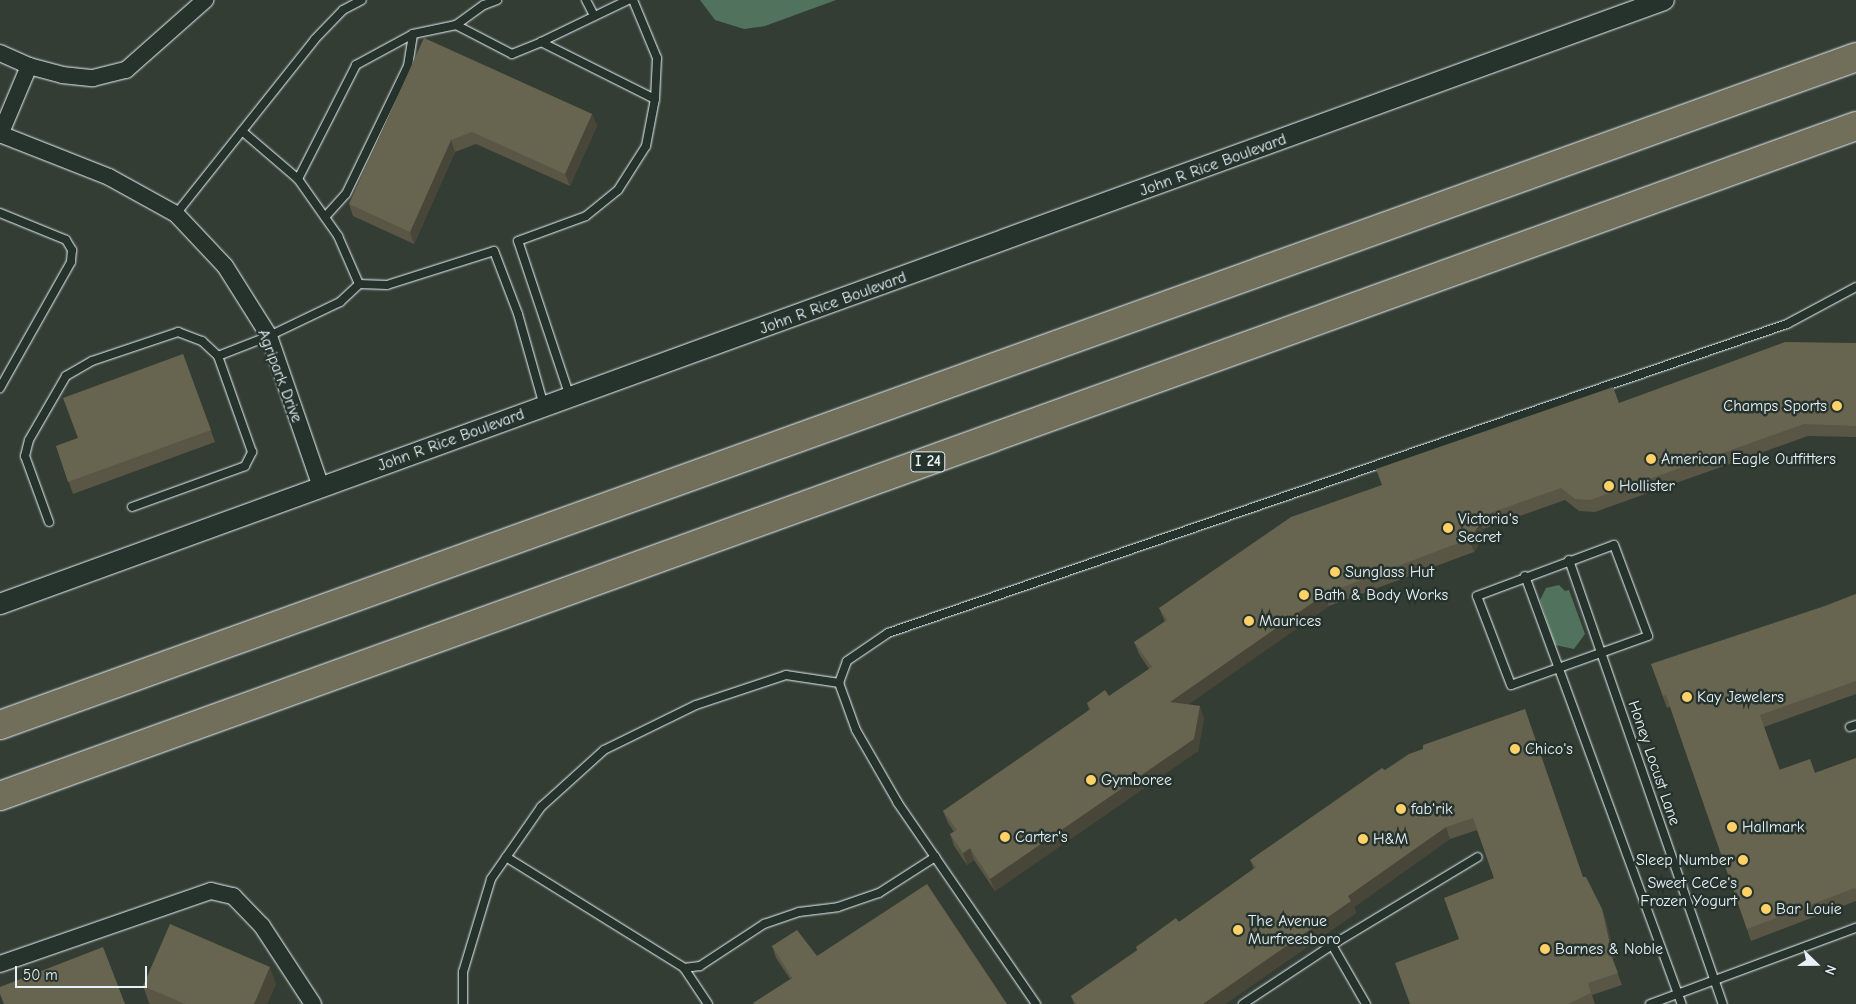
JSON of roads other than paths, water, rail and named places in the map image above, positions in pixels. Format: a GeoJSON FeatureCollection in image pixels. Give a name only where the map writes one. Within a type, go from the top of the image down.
{"type":"FeatureCollection","features":[{"type":"Feature","properties":{"kind":"highway"},"geometry":{"type":"LineString","coordinates":[[0,725],[1856,57]]}},
{"type":"Feature","properties":{"kind":"highway","name":"I 24"},"geometry":{"type":"LineString","coordinates":[[0,796],[1856,126]]}},
{"type":"Feature","properties":{"kind":"street"},"geometry":{"type":"LineString","coordinates":[[0,53],[29,66],[62,75],[93,78],[126,70],[205,0]]}},
{"type":"Feature","properties":{"kind":"street","name":"John R Rice Boulevard"},"geometry":{"type":"LineString","coordinates":[[0,604],[544,406],[570,399],[1664,0]]}},
{"type":"Feature","properties":{"kind":"street"},"geometry":{"type":"LineString","coordinates":[[0,135],[29,66]]}},
{"type":"Feature","properties":{"kind":"street","name":"Agripark Drive"},"geometry":{"type":"LineString","coordinates":[[0,135],[109,177],[176,214],[225,266],[269,336],[320,487]]}},
{"type":"Feature","properties":{"kind":"street"},"geometry":{"type":"LineString","coordinates":[[0,964],[211,891],[233,896],[262,926],[312,1004]]}},
{"type":"Feature","properties":{"kind":"lane"},"geometry":{"type":"LineString","coordinates":[[176,214],[315,38],[343,10],[362,0]]}},
{"type":"Feature","properties":{"kind":"lane"},"geometry":{"type":"LineString","coordinates":[[298,178],[356,65],[413,34],[456,25],[484,5],[497,0]]}},
{"type":"Feature","properties":{"kind":"lane"},"geometry":{"type":"LineString","coordinates":[[586,0],[594,16]]}},
{"type":"Feature","properties":{"kind":"lane"},"geometry":{"type":"LineString","coordinates":[[456,25],[512,54],[628,0]]}},
{"type":"Feature","properties":{"kind":"lane"},"geometry":{"type":"LineString","coordinates":[[570,399],[518,240],[586,216],[618,190],[646,146],[655,99],[657,58],[633,0]]}},
{"type":"Feature","properties":{"kind":"lane"},"geometry":{"type":"LineString","coordinates":[[325,217],[346,194],[408,66],[413,34]]}},
{"type":"Feature","properties":{"kind":"lane"},"geometry":{"type":"LineString","coordinates":[[541,42],[655,99]]}},
{"type":"Feature","properties":{"kind":"lane"},"geometry":{"type":"LineString","coordinates":[[242,131],[298,178],[338,236],[359,284]]}},
{"type":"Feature","properties":{"kind":"lane"},"geometry":{"type":"LineString","coordinates":[[0,212],[66,240],[72,250],[71,262],[0,388]]}},
{"type":"Feature","properties":{"kind":"lane"},"geometry":{"type":"LineString","coordinates":[[218,356],[269,336],[340,302],[359,284],[387,285],[494,251],[518,314],[544,406]]}},
{"type":"Feature","properties":{"kind":"lane"},"geometry":{"type":"LineString","coordinates":[[1036,1004],[898,803],[856,730],[840,683],[847,660],[888,633],[1787,324],[1856,287]]}},
{"type":"Feature","properties":{"kind":"lane"},"geometry":{"type":"LineString","coordinates":[[48,522],[25,456],[29,440],[66,376],[92,361],[178,332],[202,342],[218,356],[252,452],[245,466],[132,507]]}},
{"type":"Feature","properties":{"kind":"lane"},"geometry":{"type":"LineString","coordinates":[[1614,546],[1648,636],[1510,685],[1477,596],[1525,576],[1614,546]]}},
{"type":"Feature","properties":{"kind":"lane","name":"Honey Locust Lane"},"geometry":{"type":"LineString","coordinates":[[1569,560],[1723,1004]]}},
{"type":"Feature","properties":{"kind":"lane"},"geometry":{"type":"LineString","coordinates":[[1525,576],[1682,1004]]}},
{"type":"Feature","properties":{"kind":"lane"},"geometry":{"type":"LineString","coordinates":[[463,1004],[463,972],[491,878],[541,807],[604,750],[696,705],[786,675],[840,683]]}},
{"type":"Feature","properties":{"kind":"lane"},"geometry":{"type":"LineString","coordinates":[[506,857],[684,968],[708,1004]]}},
{"type":"Feature","properties":{"kind":"lane"},"geometry":{"type":"LineString","coordinates":[[684,968],[700,966],[764,924],[799,912],[838,907],[879,892],[935,857]]}},
{"type":"Feature","properties":{"kind":"lane"},"geometry":{"type":"LineString","coordinates":[[1243,1004],[1332,945],[1478,857]]}},
{"type":"Feature","properties":{"kind":"lane"},"geometry":{"type":"LineString","coordinates":[[1650,1004],[1856,928]]}},
{"type":"Feature","properties":{"kind":"lane"},"geometry":{"type":"LineString","coordinates":[[1332,945],[1366,1004]]}},
{"type":"Feature","properties":{"kind":"place","name":"Champs Sports"},"geometry":{"type":"Point","coordinates":[1837,406]}},
{"type":"Feature","properties":{"kind":"place","name":"American Eagle Outfitters"},"geometry":{"type":"Point","coordinates":[1651,459]}},
{"type":"Feature","properties":{"kind":"place","name":"Hollister"},"geometry":{"type":"Point","coordinates":[1609,486]}},
{"type":"Feature","properties":{"kind":"place","name":"Victoria's Secret"},"geometry":{"type":"Point","coordinates":[1448,528]}},
{"type":"Feature","properties":{"kind":"place","name":"Sunglass Hut"},"geometry":{"type":"Point","coordinates":[1335,572]}},
{"type":"Feature","properties":{"kind":"place","name":"Bath & Body Works"},"geometry":{"type":"Point","coordinates":[1304,595]}},
{"type":"Feature","properties":{"kind":"place","name":"Maurices"},"geometry":{"type":"Point","coordinates":[1249,621]}},
{"type":"Feature","properties":{"kind":"place","name":"Kay Jewelers"},"geometry":{"type":"Point","coordinates":[1687,697]}},
{"type":"Feature","properties":{"kind":"place","name":"Chico's"},"geometry":{"type":"Point","coordinates":[1515,749]}},
{"type":"Feature","properties":{"kind":"place","name":"Gymboree"},"geometry":{"type":"Point","coordinates":[1091,780]}},
{"type":"Feature","properties":{"kind":"place","name":"fab'rik"},"geometry":{"type":"Point","coordinates":[1401,809]}},
{"type":"Feature","properties":{"kind":"place","name":"Hallmark"},"geometry":{"type":"Point","coordinates":[1732,827]}},
{"type":"Feature","properties":{"kind":"place","name":"Carter's"},"geometry":{"type":"Point","coordinates":[1005,837]}},
{"type":"Feature","properties":{"kind":"place","name":"H&M"},"geometry":{"type":"Point","coordinates":[1363,839]}},
{"type":"Feature","properties":{"kind":"place","name":"Sleep Number"},"geometry":{"type":"Point","coordinates":[1743,860]}},
{"type":"Feature","properties":{"kind":"place","name":"Sweet CeCe's Frozen Yogurt"},"geometry":{"type":"Point","coordinates":[1747,892]}},
{"type":"Feature","properties":{"kind":"place","name":"Bar Louie"},"geometry":{"type":"Point","coordinates":[1766,909]}},
{"type":"Feature","properties":{"kind":"place","name":"The Avenue Murfreesboro"},"geometry":{"type":"Point","coordinates":[1238,930]}},
{"type":"Feature","properties":{"kind":"place","name":"Barnes & Noble"},"geometry":{"type":"Point","coordinates":[1545,949]}}]}
